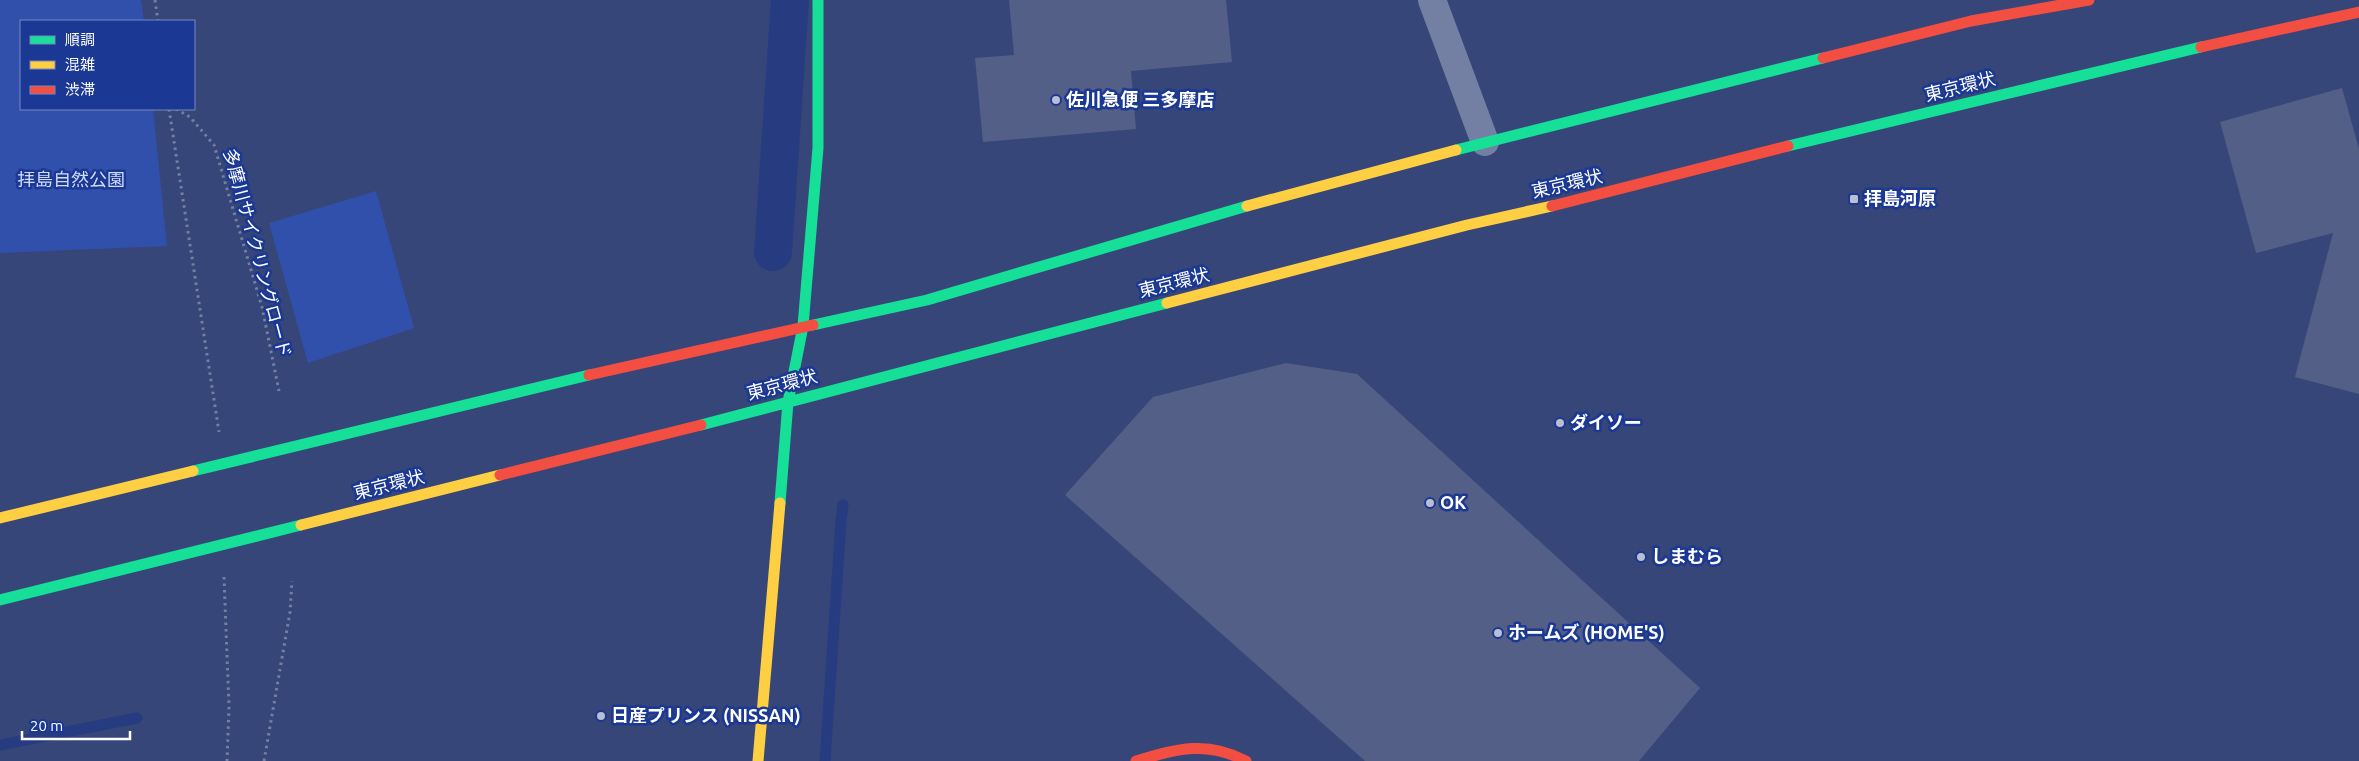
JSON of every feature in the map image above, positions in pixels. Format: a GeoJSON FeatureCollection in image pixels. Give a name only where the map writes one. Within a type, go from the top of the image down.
{"type":"FeatureCollection","features":[{"type":"Feature","properties":{"kind":"main road"},"geometry":{"type":"LineString","coordinates":[[758,761],[788,402],[804,326],[818,148],[818,0]]}},
{"type":"Feature","properties":{"kind":"main road"},"geometry":{"type":"LineString","coordinates":[[0,518],[511,392],[927,300],[1237,209],[1485,142],[1971,20],[2088,0]]}},
{"type":"Feature","properties":{"kind":"main road","name":"東京環状"},"geometry":{"type":"LineString","coordinates":[[0,600],[788,402],[1467,225],[1620,190],[1776,149],[2172,53],[2359,12]]}},
{"type":"Feature","properties":{"kind":"main road"},"geometry":{"type":"LineString","coordinates":[[1136,761],[1188,748],[1205,747],[1223,750],[1246,761]]}},
{"type":"Feature","properties":{"kind":"street"},"geometry":{"type":"LineString","coordinates":[[1432,0],[1485,142]]}},
{"type":"Feature","properties":{"kind":"path"},"geometry":{"type":"LineString","coordinates":[[155,0],[158,20]]}},
{"type":"Feature","properties":{"kind":"path"},"geometry":{"type":"LineString","coordinates":[[169,110],[224,462]]}},
{"type":"Feature","properties":{"kind":"path","name":"多摩川サイクリングロード"},"geometry":{"type":"LineString","coordinates":[[178,110],[190,117],[214,145],[262,307],[280,391]]}},
{"type":"Feature","properties":{"kind":"path"},"geometry":{"type":"LineString","coordinates":[[219,544],[226,603],[229,707],[227,761]]}},
{"type":"Feature","properties":{"kind":"path"},"geometry":{"type":"LineString","coordinates":[[264,761],[290,612],[292,581]]}},
{"type":"Feature","properties":{"kind":"green space","name":"拝島自然公園"},"geometry":{"type":"Polygon","coordinates":[[[0,0],[141,0],[144,20],[20,20],[20,110],[153,110],[167,246],[0,253],[0,0]]]}},
{"type":"Feature","properties":{"kind":"green space"},"geometry":{"type":"Polygon","coordinates":[[[376,191],[414,328],[308,363],[269,223],[376,191]]]}},
{"type":"Feature","properties":{"kind":"building","name":"佐川急便 三多摩店"},"geometry":{"type":"Polygon","coordinates":[[[1009,0],[1226,0],[1232,62],[1131,71],[1136,129],[983,142],[975,58],[1014,55],[1009,0]]]}},
{"type":"Feature","properties":{"kind":"building"},"geometry":{"type":"Polygon","coordinates":[[[2342,88],[2359,149],[2359,394],[2295,377],[2333,233],[2256,253],[2220,122],[2342,88]]]}},
{"type":"Feature","properties":{"kind":"building"},"geometry":{"type":"Polygon","coordinates":[[[1286,363],[1357,374],[1700,688],[1639,761],[1365,761],[1065,495],[1153,397],[1286,363]]]}},
{"type":"Feature","properties":{"kind":"waterway"},"geometry":{"type":"LineString","coordinates":[[773,252],[790,0]]}},
{"type":"Feature","properties":{"kind":"waterway"},"geometry":{"type":"LineString","coordinates":[[825,761],[843,505]]}},
{"type":"Feature","properties":{"kind":"waterway"},"geometry":{"type":"LineString","coordinates":[[0,745],[137,718]]}},
{"type":"Feature","properties":{"kind":"traffic: fast"},"geometry":{"type":"LineString","coordinates":[[780,503],[788,402],[803,326],[818,148],[818,0]]}},
{"type":"Feature","properties":{"kind":"traffic: fast"},"geometry":{"type":"LineString","coordinates":[[1788,146],[2201,47]]}},
{"type":"Feature","properties":{"kind":"traffic: fast"},"geometry":{"type":"LineString","coordinates":[[1456,150],[1823,58]]}},
{"type":"Feature","properties":{"kind":"traffic: fast"},"geometry":{"type":"LineString","coordinates":[[813,325],[927,300],[1247,206]]}},
{"type":"Feature","properties":{"kind":"traffic: fast"},"geometry":{"type":"LineString","coordinates":[[701,425],[1167,303]]}},
{"type":"Feature","properties":{"kind":"traffic: fast"},"geometry":{"type":"LineString","coordinates":[[193,471],[589,375]]}},
{"type":"Feature","properties":{"kind":"traffic: fast"},"geometry":{"type":"LineString","coordinates":[[0,600],[301,525]]}},
{"type":"Feature","properties":{"kind":"traffic: slow"},"geometry":{"type":"LineString","coordinates":[[1247,206],[1456,150]]}},
{"type":"Feature","properties":{"kind":"traffic: slow"},"geometry":{"type":"LineString","coordinates":[[1167,303],[1467,225],[1552,206]]}},
{"type":"Feature","properties":{"kind":"traffic: slow"},"geometry":{"type":"LineString","coordinates":[[0,518],[193,471]]}},
{"type":"Feature","properties":{"kind":"traffic: slow"},"geometry":{"type":"LineString","coordinates":[[301,525],[500,475]]}},
{"type":"Feature","properties":{"kind":"traffic: slow"},"geometry":{"type":"LineString","coordinates":[[758,761],[780,503]]}},
{"type":"Feature","properties":{"kind":"traffic: jam"},"geometry":{"type":"LineString","coordinates":[[1823,58],[1971,21],[2089,0]]}},
{"type":"Feature","properties":{"kind":"traffic: jam"},"geometry":{"type":"LineString","coordinates":[[2201,47],[2359,12]]}},
{"type":"Feature","properties":{"kind":"traffic: jam"},"geometry":{"type":"LineString","coordinates":[[1552,206],[1788,146]]}},
{"type":"Feature","properties":{"kind":"traffic: jam"},"geometry":{"type":"LineString","coordinates":[[589,375],[813,325]]}},
{"type":"Feature","properties":{"kind":"traffic: jam"},"geometry":{"type":"LineString","coordinates":[[500,475],[701,425]]}},
{"type":"Feature","properties":{"kind":"traffic: jam"},"geometry":{"type":"LineString","coordinates":[[1136,761],[1178,750],[1191,749],[1218,750],[1246,761]]}},
{"type":"Feature","properties":{"kind":"place","name":"佐川急便 三多摩店"},"geometry":{"type":"Point","coordinates":[1056,100]}},
{"type":"Feature","properties":{"kind":"place","name":"拝島河原"},"geometry":{"type":"Point","coordinates":[1854,199]}},
{"type":"Feature","properties":{"kind":"place","name":"ダイソー"},"geometry":{"type":"Point","coordinates":[1560,423]}},
{"type":"Feature","properties":{"kind":"place","name":"OK"},"geometry":{"type":"Point","coordinates":[1430,503]}},
{"type":"Feature","properties":{"kind":"place","name":"しまむら"},"geometry":{"type":"Point","coordinates":[1641,557]}},
{"type":"Feature","properties":{"kind":"place","name":"ホームズ (HOME'S)"},"geometry":{"type":"Point","coordinates":[1498,633]}},
{"type":"Feature","properties":{"kind":"place","name":"日産プリンス (NISSAN)"},"geometry":{"type":"Point","coordinates":[601,716]}}]}
